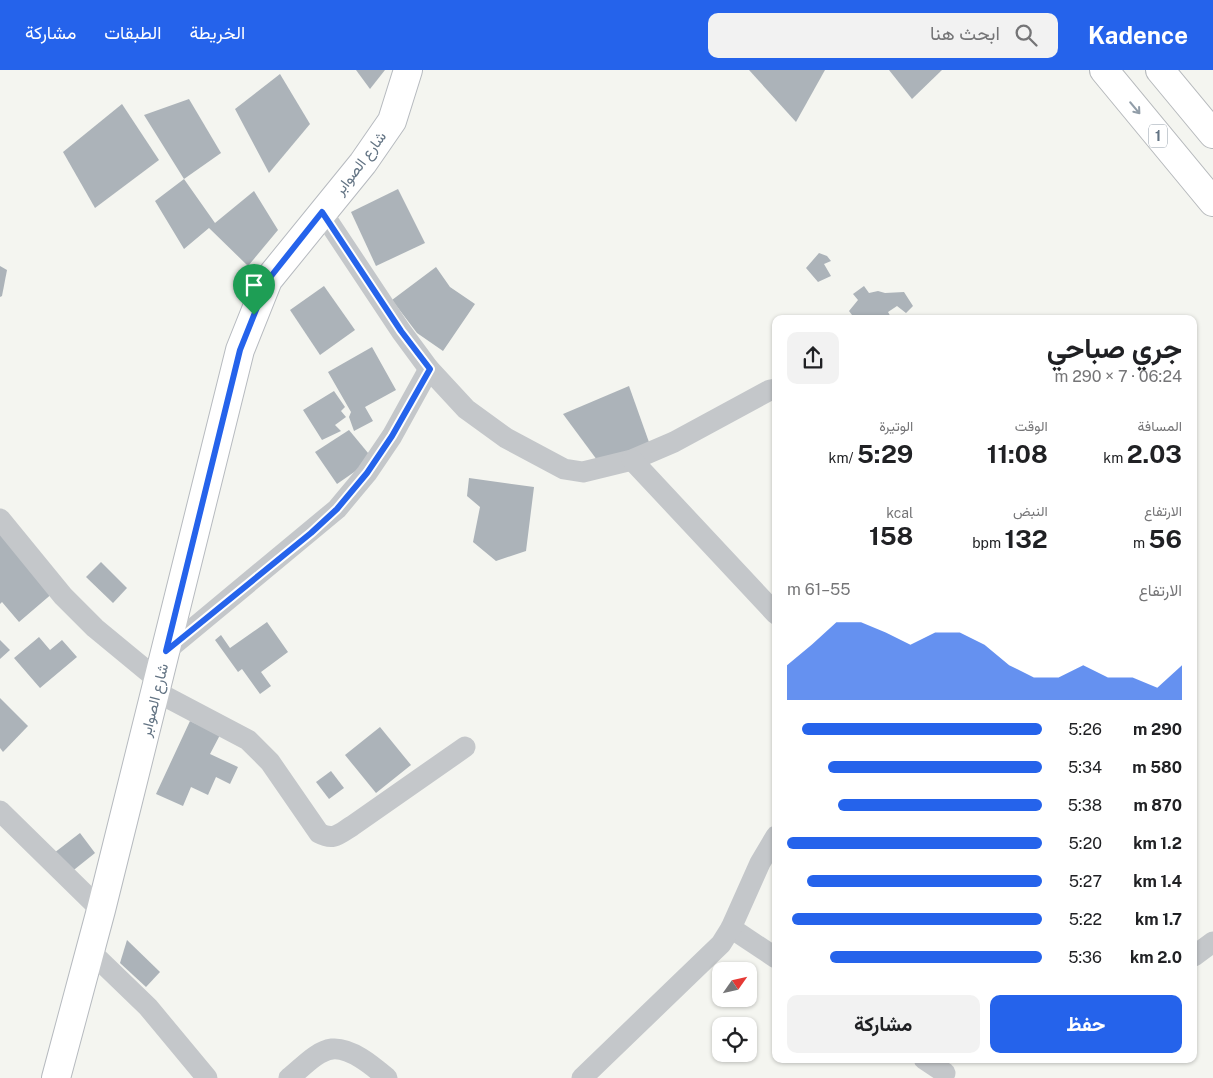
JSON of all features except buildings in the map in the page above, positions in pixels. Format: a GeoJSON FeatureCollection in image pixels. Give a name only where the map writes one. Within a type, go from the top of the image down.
{"type":"FeatureCollection","features":[{"type":"Feature","properties":{"kind":"main road","name":"شارع الصوابر"},"geometry":{"type":"LineString","coordinates":[[56,1078],[101,910],[240,350],[268,280],[363,163],[392,121],[408,70]]}},
{"type":"Feature","properties":{"kind":"main road","name":"1"},"geometry":{"type":"LineString","coordinates":[[1104,70],[1213,202]]}},
{"type":"Feature","properties":{"kind":"main road"},"geometry":{"type":"LineString","coordinates":[[1160,70],[1213,134]]}},
{"type":"Feature","properties":{"kind":"street"},"geometry":{"type":"LineString","coordinates":[[322,212],[401,331],[430,369],[466,409],[506,438],[564,469],[583,472],[632,460],[674,442],[772,390]]}},
{"type":"Feature","properties":{"kind":"street"},"geometry":{"type":"LineString","coordinates":[[166,651],[311,533],[337,509],[372,466],[392,436],[430,369]]}},
{"type":"Feature","properties":{"kind":"street"},"geometry":{"type":"LineString","coordinates":[[632,460],[772,610]]}},
{"type":"Feature","properties":{"kind":"street"},"geometry":{"type":"LineString","coordinates":[[0,519],[64,596],[157,686],[248,740],[270,762],[320,833],[327,837],[334,837],[352,826],[465,747]]}},
{"type":"Feature","properties":{"kind":"street"},"geometry":{"type":"LineString","coordinates":[[0,811],[101,910]]}},
{"type":"Feature","properties":{"kind":"street"},"geometry":{"type":"LineString","coordinates":[[582,1078],[720,944],[731,928],[760,863],[772,843]]}},
{"type":"Feature","properties":{"kind":"street"},"geometry":{"type":"LineString","coordinates":[[731,928],[772,955]]}},
{"type":"Feature","properties":{"kind":"street"},"geometry":{"type":"LineString","coordinates":[[1197,954],[1213,942]]}},
{"type":"Feature","properties":{"kind":"street"},"geometry":{"type":"LineString","coordinates":[[90,950],[148,1007],[207,1078]]}},
{"type":"Feature","properties":{"kind":"street"},"geometry":{"type":"LineString","coordinates":[[289,1078],[316,1056],[332,1049],[354,1055],[369,1063],[387,1078]]}},
{"type":"Feature","properties":{"kind":"street"},"geometry":{"type":"LineString","coordinates":[[930,1063],[945,1073]]}},
{"type":"Feature","properties":{"kind":"route"},"geometry":{"type":"LineString","coordinates":[[322,212],[401,331],[430,369],[392,436],[367,473],[337,509],[311,533],[166,651],[240,350],[254,315],[268,280],[322,212]]}}]}
